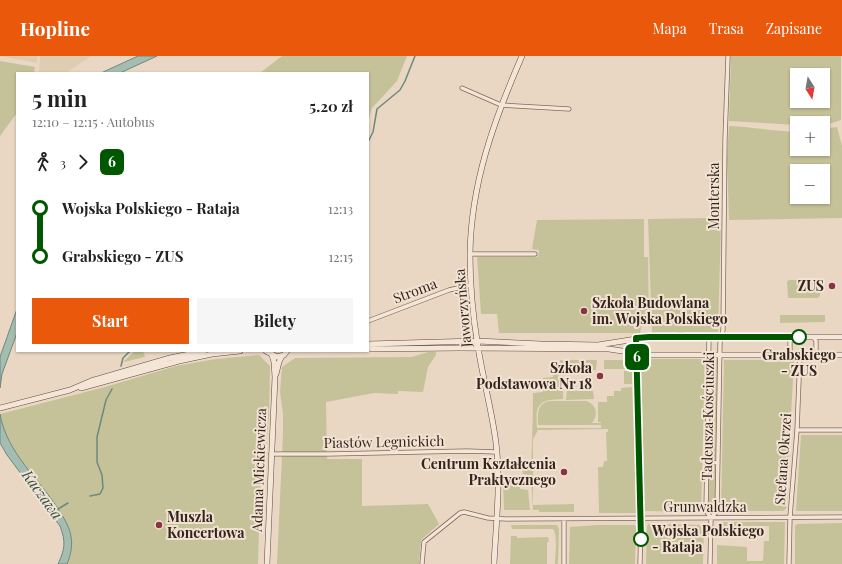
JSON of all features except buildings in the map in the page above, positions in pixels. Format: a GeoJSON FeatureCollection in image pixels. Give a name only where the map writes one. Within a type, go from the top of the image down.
{"type":"FeatureCollection","features":[{"type":"Feature","properties":{"kind":"street","name":"Jaworzyńska"},"geometry":{"type":"LineString","coordinates":[[494,564],[497,518],[497,452],[477,341],[471,284],[470,254],[473,210],[478,178],[501,105],[522,56]]}},
{"type":"Feature","properties":{"kind":"street","name":"Monterska"},"geometry":{"type":"LineString","coordinates":[[721,337],[723,330],[725,139],[728,56]]}},
{"type":"Feature","properties":{"kind":"street"},"geometry":{"type":"LineString","coordinates":[[462,88],[501,105],[569,109]]}},
{"type":"Feature","properties":{"kind":"street"},"geometry":{"type":"LineString","coordinates":[[470,254],[535,254]]}},
{"type":"Feature","properties":{"kind":"street","name":"Stroma"},"geometry":{"type":"LineString","coordinates":[[369,321],[449,290],[471,284]]}},
{"type":"Feature","properties":{"kind":"street"},"geometry":{"type":"LineString","coordinates":[[369,349],[603,347],[636,338],[649,337],[842,337]]}},
{"type":"Feature","properties":{"kind":"street","name":"Tadeusza Kościuszki"},"geometry":{"type":"LineString","coordinates":[[709,337],[706,511],[711,518],[710,564]]}},
{"type":"Feature","properties":{"kind":"street","name":"Tadeusza Kościuszki"},"geometry":{"type":"LineString","coordinates":[[711,518],[717,511],[721,337]]}},
{"type":"Feature","properties":{"kind":"street"},"geometry":{"type":"LineString","coordinates":[[792,354],[790,352],[790,341],[793,337]]}},
{"type":"Feature","properties":{"kind":"street"},"geometry":{"type":"LineString","coordinates":[[813,337],[816,341],[816,352],[813,354]]}},
{"type":"Feature","properties":{"kind":"street"},"geometry":{"type":"LineString","coordinates":[[636,338],[641,518],[640,564]]}},
{"type":"Feature","properties":{"kind":"street"},"geometry":{"type":"LineString","coordinates":[[369,344],[477,341],[603,347],[637,354],[842,354]]}},
{"type":"Feature","properties":{"kind":"street"},"geometry":{"type":"LineString","coordinates":[[0,408],[70,390],[93,386],[152,366],[201,352]]}},
{"type":"Feature","properties":{"kind":"street"},"geometry":{"type":"LineString","coordinates":[[152,366],[201,356],[232,352]]}},
{"type":"Feature","properties":{"kind":"street"},"geometry":{"type":"LineString","coordinates":[[269,353],[277,357],[282,356],[286,352]]}},
{"type":"Feature","properties":{"kind":"street","name":"Adama Mickiewicza"},"geometry":{"type":"LineString","coordinates":[[267,564],[275,377],[274,362],[269,353]]}},
{"type":"Feature","properties":{"kind":"street","name":"Stefana Okrzei"},"geometry":{"type":"LineString","coordinates":[[789,564],[790,517],[797,430],[800,354]]}},
{"type":"Feature","properties":{"kind":"street","name":"Adama Mickiewicza"},"geometry":{"type":"LineString","coordinates":[[275,377],[282,356]]}},
{"type":"Feature","properties":{"kind":"street"},"geometry":{"type":"LineString","coordinates":[[797,430],[842,430]]}},
{"type":"Feature","properties":{"kind":"street","name":"Piastów Legnickich"},"geometry":{"type":"LineString","coordinates":[[271,454],[467,451],[497,452]]}},
{"type":"Feature","properties":{"kind":"street"},"geometry":{"type":"LineString","coordinates":[[707,462],[718,463]]}},
{"type":"Feature","properties":{"kind":"street","name":"Grunwaldzka"},"geometry":{"type":"LineString","coordinates":[[422,564],[424,542],[460,513],[464,512],[497,518],[842,517]]}},
{"type":"Feature","properties":{"kind":"street"},"geometry":{"type":"LineString","coordinates":[[564,518],[564,564]]}},
{"type":"Feature","properties":{"kind":"shaded area"},"geometry":{"type":"Polygon","coordinates":[[[0,56],[37,56],[37,63],[0,56]]]}},
{"type":"Feature","properties":{"kind":"shaded area"},"geometry":{"type":"Polygon","coordinates":[[[40,56],[91,56],[67,72],[39,72],[40,56]]]}},
{"type":"Feature","properties":{"kind":"shaded area"},"geometry":{"type":"Polygon","coordinates":[[[282,56],[407,56],[397,81],[372,108],[369,118],[369,72],[261,72],[282,56]]]}},
{"type":"Feature","properties":{"kind":"shaded area"},"geometry":{"type":"Polygon","coordinates":[[[731,56],[841,56],[841,120],[830,123],[830,116],[790,116],[790,125],[729,121],[731,56]]]}},
{"type":"Feature","properties":{"kind":"shaded area"},"geometry":{"type":"Polygon","coordinates":[[[0,61],[35,67],[34,72],[16,72],[16,114],[0,136],[0,61]]]}},
{"type":"Feature","properties":{"kind":"shaded area"},"geometry":{"type":"Polygon","coordinates":[[[729,126],[790,131],[790,156],[830,156],[830,128],[837,127],[842,146],[842,218],[729,220],[727,158],[729,126]]]}},
{"type":"Feature","properties":{"kind":"shaded area"},"geometry":{"type":"Polygon","coordinates":[[[712,215],[721,222],[718,332],[684,332],[684,334],[677,334],[677,332],[652,333],[648,219],[708,218],[712,215]]]}},
{"type":"Feature","properties":{"kind":"shaded area"},"geometry":{"type":"Polygon","coordinates":[[[644,219],[644,257],[648,257],[649,325],[642,325],[640,333],[499,333],[497,314],[481,314],[477,257],[538,257],[539,250],[532,249],[537,220],[644,219]]]}},
{"type":"Feature","properties":{"kind":"shaded area"},"geometry":{"type":"Polygon","coordinates":[[[789,280],[820,281],[820,296],[818,298],[788,298],[787,282],[789,280]]]}},
{"type":"Feature","properties":{"kind":"shaded area"},"geometry":{"type":"Polygon","coordinates":[[[780,315],[825,315],[825,322],[780,323],[780,315]]]}},
{"type":"Feature","properties":{"kind":"shaded area"},"geometry":{"type":"Polygon","coordinates":[[[134,352],[143,352],[145,357],[124,362],[134,352]]]}},
{"type":"Feature","properties":{"kind":"shaded area"},"geometry":{"type":"Polygon","coordinates":[[[428,352],[436,352],[436,355],[428,367],[423,392],[398,391],[398,394],[374,393],[326,402],[327,459],[362,459],[362,506],[428,504],[439,524],[421,540],[419,564],[277,564],[283,434],[283,414],[280,392],[282,367],[295,358],[412,357],[428,352]]]}},
{"type":"Feature","properties":{"kind":"shaded area"},"geometry":{"type":"Polygon","coordinates":[[[259,355],[270,366],[268,429],[261,463],[258,564],[67,564],[72,541],[56,506],[7,439],[2,428],[0,414],[105,387],[176,366],[216,359],[259,355]]]}},
{"type":"Feature","properties":{"kind":"shaded area"},"geometry":{"type":"Polygon","coordinates":[[[644,359],[704,359],[701,512],[645,511],[641,362],[644,359]]]}},
{"type":"Feature","properties":{"kind":"shaded area"},"geometry":{"type":"Polygon","coordinates":[[[718,359],[715,512],[708,511],[711,360],[718,359]]]}},
{"type":"Feature","properties":{"kind":"shaded area"},"geometry":{"type":"Polygon","coordinates":[[[560,360],[597,360],[596,370],[561,371],[560,360]]]}},
{"type":"Feature","properties":{"kind":"shaded area"},"geometry":{"type":"Polygon","coordinates":[[[604,360],[629,360],[632,361],[632,369],[604,369],[604,360]]]}},
{"type":"Feature","properties":{"kind":"shaded area"},"geometry":{"type":"Polygon","coordinates":[[[724,360],[794,360],[786,509],[783,511],[721,511],[724,360]]]}},
{"type":"Feature","properties":{"kind":"shaded area"},"geometry":{"type":"Polygon","coordinates":[[[633,362],[634,362],[638,511],[633,362]]]}},
{"type":"Feature","properties":{"kind":"shaded area"},"geometry":{"type":"Polygon","coordinates":[[[557,369],[555,372],[558,373],[563,392],[563,399],[549,400],[540,404],[537,413],[537,428],[601,428],[601,422],[598,422],[598,402],[607,402],[607,396],[614,396],[614,391],[621,391],[621,388],[632,387],[636,513],[599,513],[598,467],[603,467],[604,461],[607,461],[606,432],[608,432],[608,429],[538,430],[533,439],[533,505],[574,504],[574,512],[539,512],[539,510],[533,510],[531,475],[523,474],[522,470],[531,470],[533,393],[543,392],[543,378],[553,377],[552,370],[557,369]]]}},
{"type":"Feature","properties":{"kind":"shaded area"},"geometry":{"type":"Polygon","coordinates":[[[624,371],[632,371],[632,384],[624,384],[624,371]]]}},
{"type":"Feature","properties":{"kind":"shaded area"},"geometry":{"type":"Polygon","coordinates":[[[567,391],[593,391],[594,399],[566,400],[567,391]]]}},
{"type":"Feature","properties":{"kind":"shaded area"},"geometry":{"type":"Polygon","coordinates":[[[545,402],[589,402],[594,407],[596,413],[592,423],[601,423],[601,425],[538,425],[538,414],[540,407],[545,402]]]}},
{"type":"Feature","properties":{"kind":"shaded area"},"geometry":{"type":"Polygon","coordinates":[[[801,435],[842,435],[842,511],[796,511],[801,435]]]}},
{"type":"Feature","properties":{"kind":"shaded area"},"geometry":{"type":"Polygon","coordinates":[[[503,479],[519,479],[520,489],[528,490],[530,510],[504,510],[503,479]]]}},
{"type":"Feature","properties":{"kind":"shaded area"},"geometry":{"type":"Polygon","coordinates":[[[722,522],[785,522],[784,564],[717,564],[717,545],[747,547],[747,561],[763,561],[764,541],[769,541],[769,526],[722,526],[722,522]]]}},
{"type":"Feature","properties":{"kind":"shaded area"},"geometry":{"type":"Polygon","coordinates":[[[842,523],[842,564],[795,564],[795,526],[797,524],[842,523]]]}},
{"type":"Feature","properties":{"kind":"shaded area"},"geometry":{"type":"Polygon","coordinates":[[[649,524],[703,525],[703,564],[646,564],[647,526],[649,524]]]}},
{"type":"Feature","properties":{"kind":"shaded area"},"geometry":{"type":"Polygon","coordinates":[[[511,525],[557,525],[559,529],[558,564],[555,564],[556,541],[555,532],[553,529],[512,529],[511,525]]]}},
{"type":"Feature","properties":{"kind":"shaded area"},"geometry":{"type":"Polygon","coordinates":[[[635,525],[635,564],[569,564],[570,527],[635,525]]]}},
{"type":"Feature","properties":{"kind":"shaded area"},"geometry":{"type":"Polygon","coordinates":[[[511,536],[517,536],[517,538],[548,537],[547,564],[510,564],[511,536]]]}},
{"type":"Feature","properties":{"kind":"water"},"geometry":{"type":"Polygon","coordinates":[[[138,56],[157,56],[122,72],[103,72],[138,56]]]}},
{"type":"Feature","properties":{"kind":"water"},"geometry":{"type":"Polygon","coordinates":[[[16,312],[16,336],[2,374],[0,388],[0,357],[16,312]]]}},
{"type":"Feature","properties":{"kind":"water","name":"Kaczawa"},"geometry":{"type":"Polygon","coordinates":[[[0,414],[4,428],[17,454],[64,518],[72,544],[67,564],[58,564],[64,545],[60,526],[7,455],[0,443],[0,414]]]}},
{"type":"Feature","properties":{"kind":"waterway"},"geometry":{"type":"LineString","coordinates":[[369,140],[373,132],[377,109],[400,90],[415,56]]}},
{"type":"Feature","properties":{"kind":"waterway"},"geometry":{"type":"LineString","coordinates":[[121,366],[123,358],[129,352]]}},
{"type":"Feature","properties":{"kind":"waterway"},"geometry":{"type":"LineString","coordinates":[[90,496],[100,494],[103,488],[102,475],[97,462],[97,437],[106,400],[112,389]]}},
{"type":"Feature","properties":{"kind":"waterway","name":"Kaczawa"},"geometry":{"type":"LineString","coordinates":[[58,509],[68,503]]}},
{"type":"Feature","properties":{"kind":"bus line","name":"6"},"geometry":{"type":"LineString","coordinates":[[641,539],[636,338],[799,337]]}},
{"type":"Feature","properties":{"kind":"place","name":"ZUS"},"geometry":{"type":"Point","coordinates":[832,286]}},
{"type":"Feature","properties":{"kind":"place","name":"Szkoła Budowlana im. Wojska Polskiego"},"geometry":{"type":"Point","coordinates":[584,311]}},
{"type":"Feature","properties":{"kind":"place","name":"Grabskiego - ZUS"},"geometry":{"type":"Point","coordinates":[799,337]}},
{"type":"Feature","properties":{"kind":"place","name":"Szkoła Podstawowa Nr 18"},"geometry":{"type":"Point","coordinates":[600,376]}},
{"type":"Feature","properties":{"kind":"place","name":"Centrum Kształcenia Praktycznego"},"geometry":{"type":"Point","coordinates":[564,472]}},
{"type":"Feature","properties":{"kind":"place","name":"Muszla Koncertowa"},"geometry":{"type":"Point","coordinates":[159,525]}},
{"type":"Feature","properties":{"kind":"place","name":"Wojska Polskiego - Rataja"},"geometry":{"type":"Point","coordinates":[641,539]}}]}
